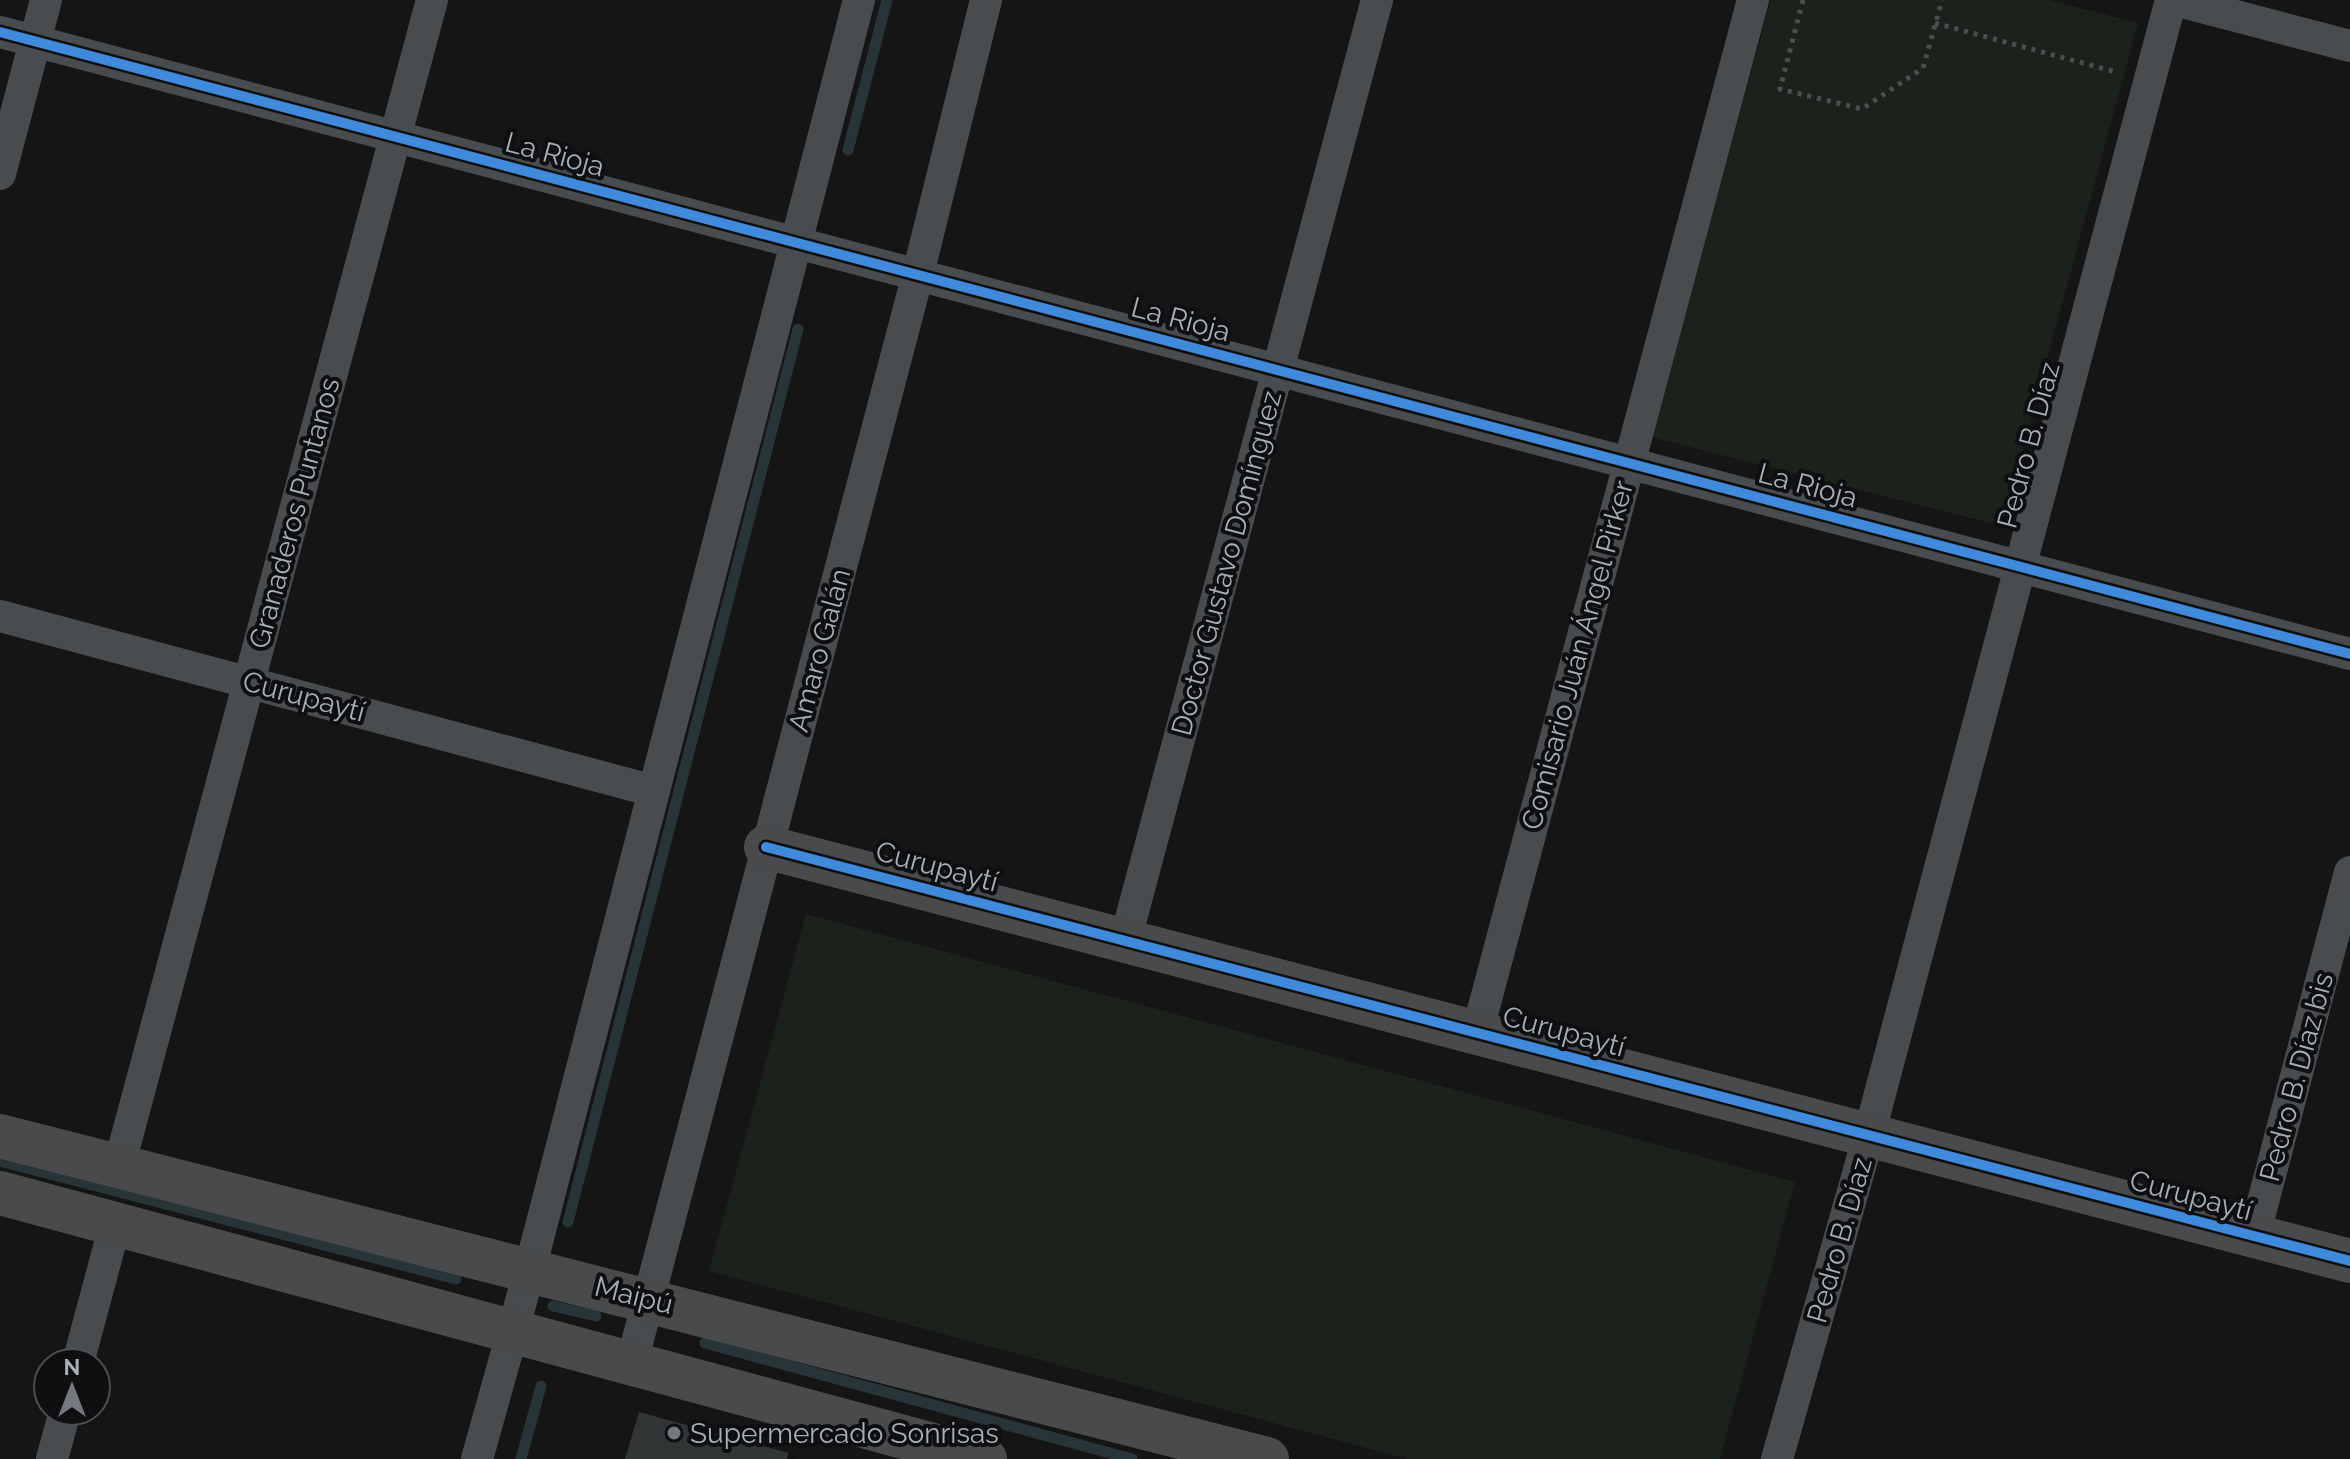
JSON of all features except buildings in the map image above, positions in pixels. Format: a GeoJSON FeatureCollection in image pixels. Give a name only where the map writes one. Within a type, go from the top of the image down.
{"type":"FeatureCollection","features":[{"type":"Feature","properties":{"kind":"street"},"geometry":{"type":"LineString","coordinates":[[0,174],[46,0]]}},
{"type":"Feature","properties":{"kind":"street","name":"Granaderos Puntanos"},"geometry":{"type":"LineString","coordinates":[[119,1166],[432,0]]}},
{"type":"Feature","properties":{"kind":"street"},"geometry":{"type":"LineString","coordinates":[[477,1459],[530,1269],[859,0]]}},
{"type":"Feature","properties":{"kind":"street","name":"Amaro Galán"},"geometry":{"type":"LineString","coordinates":[[632,1362],[918,274],[986,0]]}},
{"type":"Feature","properties":{"kind":"street","name":"Doctor Gustavo Domínguez"},"geometry":{"type":"LineString","coordinates":[[1125,941],[1377,0]]}},
{"type":"Feature","properties":{"kind":"street","name":"Comisario Juán Ángel Pirker"},"geometry":{"type":"LineString","coordinates":[[1477,1033],[1753,0]]}},
{"type":"Feature","properties":{"kind":"street"},"geometry":{"type":"LineString","coordinates":[[2173,0],[2350,46]]}},
{"type":"Feature","properties":{"kind":"street","name":"Pedro B. Díaz"},"geometry":{"type":"LineString","coordinates":[[1777,1459],[1869,1135],[2173,0]]}},
{"type":"Feature","properties":{"kind":"street","name":"La Rioja"},"geometry":{"type":"LineString","coordinates":[[0,32],[2350,654]]}},
{"type":"Feature","properties":{"kind":"street","name":"Curupaytí"},"geometry":{"type":"LineString","coordinates":[[0,616],[654,791]]}},
{"type":"Feature","properties":{"kind":"street","name":"Curupaytí"},"geometry":{"type":"LineString","coordinates":[[766,847],[2350,1261]]}},
{"type":"Feature","properties":{"kind":"street","name":"Pedro B. Díaz bis"},"geometry":{"type":"LineString","coordinates":[[2254,1236],[2350,872]]}},
{"type":"Feature","properties":{"kind":"street","name":"Maipú"},"geometry":{"type":"LineString","coordinates":[[0,1136],[1267,1459]]}},
{"type":"Feature","properties":{"kind":"street"},"geometry":{"type":"LineString","coordinates":[[0,1193],[985,1459]]}},
{"type":"Feature","properties":{"kind":"street"},"geometry":{"type":"LineString","coordinates":[[82,1347],[115,1225]]}},
{"type":"Feature","properties":{"kind":"street"},"geometry":{"type":"LineString","coordinates":[[52,1459],[61,1427]]}},
{"type":"Feature","properties":{"kind":"path"},"geometry":{"type":"LineString","coordinates":[[1803,0],[1780,89],[1862,109],[1923,68],[1942,0]]}},
{"type":"Feature","properties":{"kind":"path"},"geometry":{"type":"LineString","coordinates":[[1935,23],[2150,81]]}},
{"type":"Feature","properties":{"kind":"shaded area"},"geometry":{"type":"Polygon","coordinates":[[[1771,0],[2049,0],[2138,23],[2002,526],[1651,437],[1771,0]]]}},
{"type":"Feature","properties":{"kind":"shaded area"},"geometry":{"type":"Polygon","coordinates":[[[806,914],[1795,1182],[1720,1459],[1408,1459],[709,1271],[806,914]]]}},
{"type":"Feature","properties":{"kind":"waterway"},"geometry":{"type":"LineString","coordinates":[[848,150],[887,0]]}},
{"type":"Feature","properties":{"kind":"waterway"},"geometry":{"type":"LineString","coordinates":[[568,1222],[798,329]]}},
{"type":"Feature","properties":{"kind":"waterway"},"geometry":{"type":"LineString","coordinates":[[0,1161],[456,1279]]}},
{"type":"Feature","properties":{"kind":"waterway"},"geometry":{"type":"LineString","coordinates":[[553,1306],[596,1316]]}},
{"type":"Feature","properties":{"kind":"waterway"},"geometry":{"type":"LineString","coordinates":[[705,1343],[1132,1459]]}},
{"type":"Feature","properties":{"kind":"waterway"},"geometry":{"type":"LineString","coordinates":[[521,1459],[541,1386]]}},
{"type":"Feature","properties":{"kind":"cycle path"},"geometry":{"type":"LineString","coordinates":[[0,32],[2350,654]]}},
{"type":"Feature","properties":{"kind":"cycle path"},"geometry":{"type":"LineString","coordinates":[[766,847],[2350,1261]]}},
{"type":"Feature","properties":{"kind":"place","name":"Supermercado Sonrisas"},"geometry":{"type":"Point","coordinates":[674,1433]}}]}
